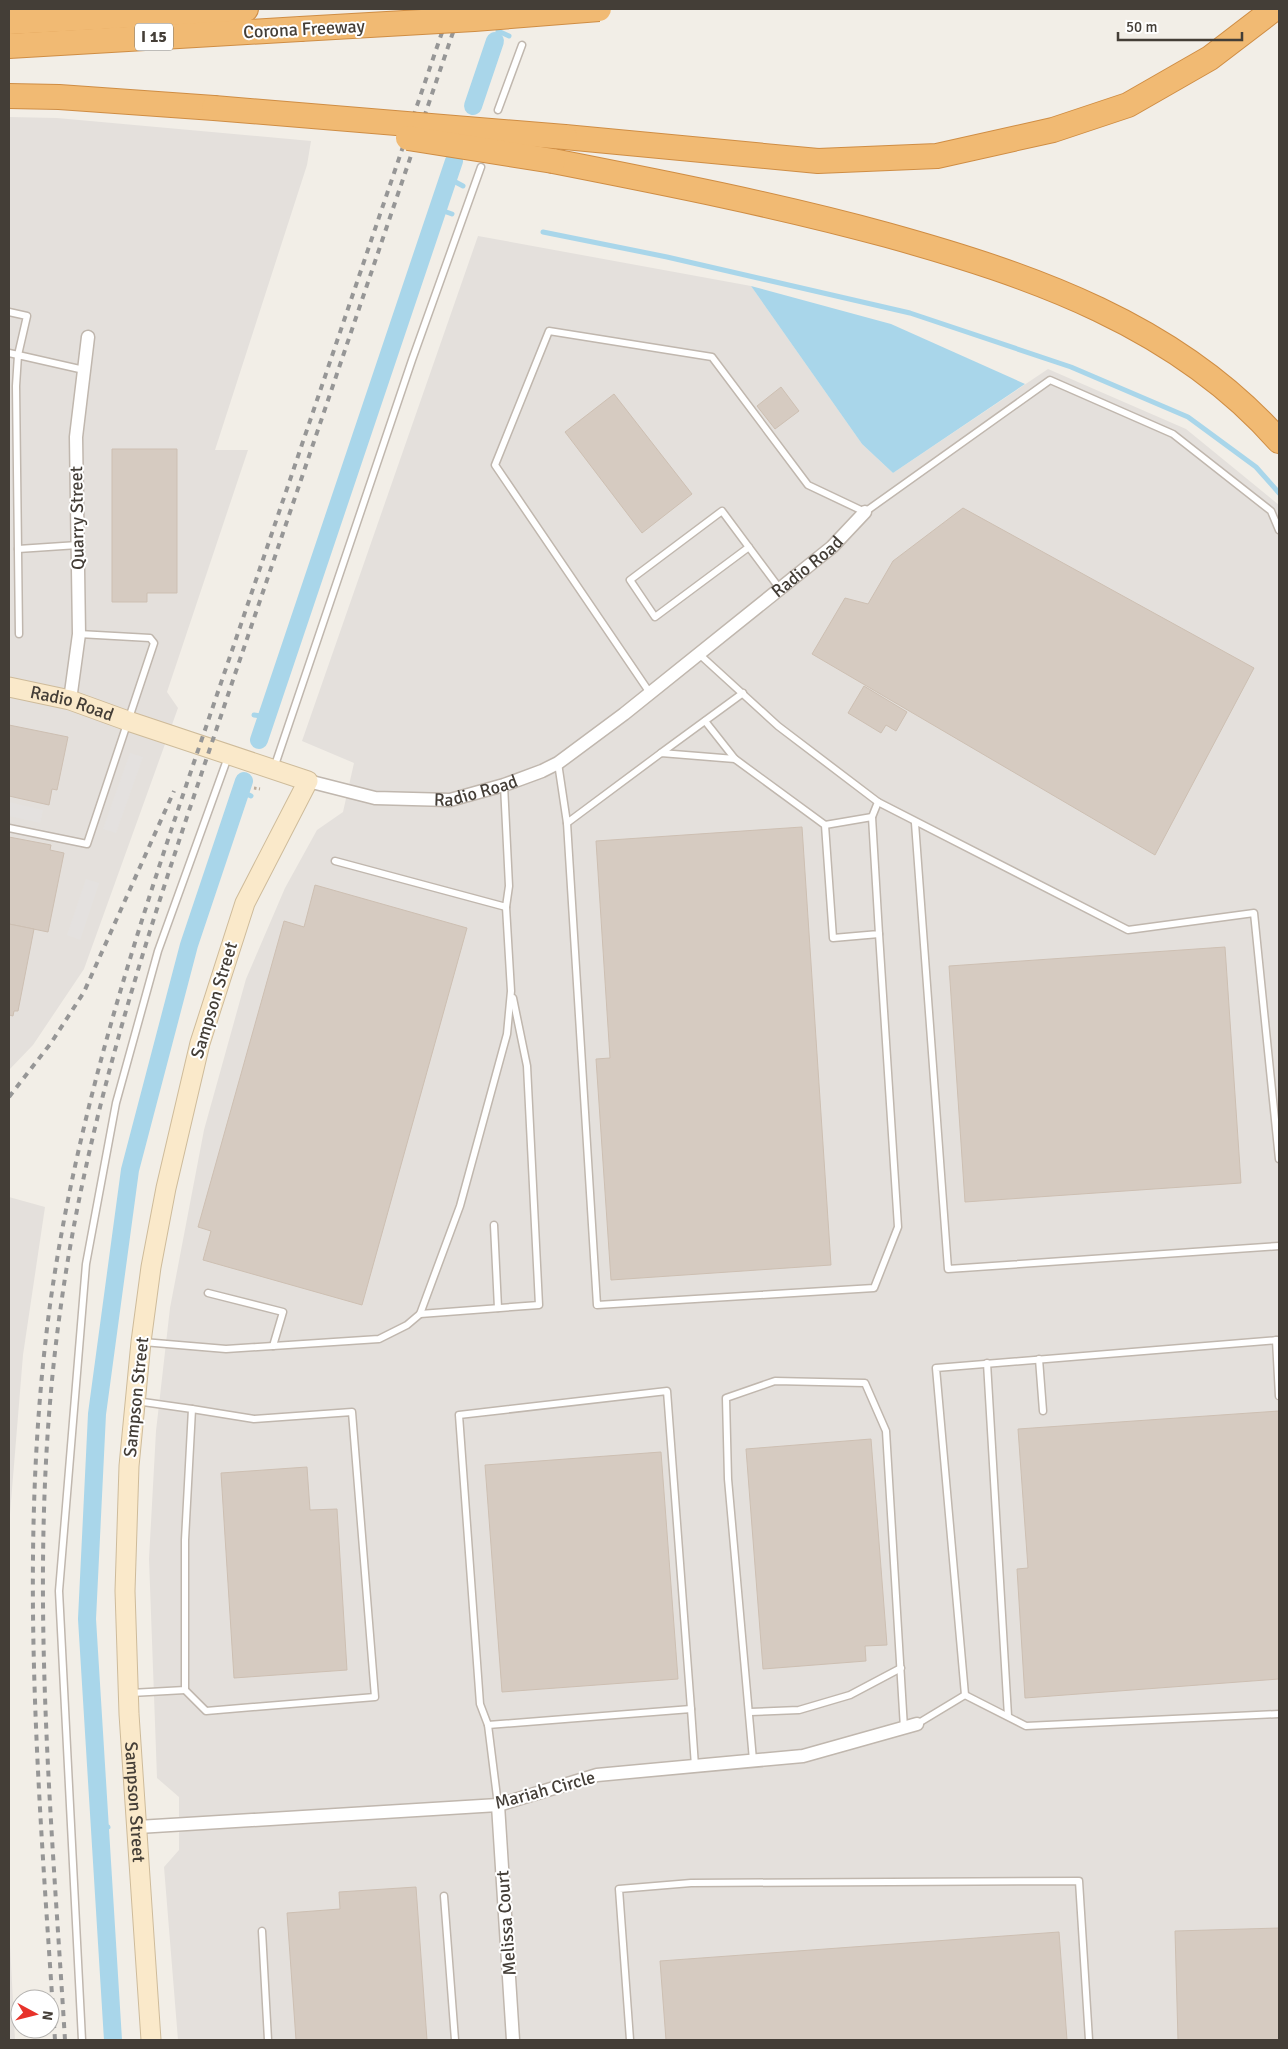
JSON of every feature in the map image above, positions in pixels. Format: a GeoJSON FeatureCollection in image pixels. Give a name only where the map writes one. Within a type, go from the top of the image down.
{"type":"FeatureCollection","features":[{"type":"Feature","properties":{"kind":"highway"},"geometry":{"type":"LineString","coordinates":[[9,22],[246,9]]}},
{"type":"Feature","properties":{"kind":"highway","name":"Corona Freeway"},"geometry":{"type":"LineString","coordinates":[[9,46],[474,19],[599,9]]}},
{"type":"Feature","properties":{"kind":"highway"},"geometry":{"type":"LineString","coordinates":[[9,96],[59,97],[214,108],[565,137],[818,161],[937,156],[1053,130],[1128,105],[1210,58],[1274,9]]}},
{"type":"Feature","properties":{"kind":"highway"},"geometry":{"type":"LineString","coordinates":[[214,108],[553,161],[814,215],[936,248],[1024,277],[1093,305],[1174,350],[1224,387],[1279,441]]}},
{"type":"Feature","properties":{"kind":"street","name":"Quarry Street"},"geometry":{"type":"LineString","coordinates":[[70,700],[79,634],[76,437],[88,337]]}},
{"type":"Feature","properties":{"kind":"street","name":"Radio Road"},"geometry":{"type":"LineString","coordinates":[[9,687],[70,700],[308,781],[374,798],[450,800],[504,785],[558,763],[650,693],[832,547],[865,512]]}},
{"type":"Feature","properties":{"kind":"street","name":"Sampson Street"},"geometry":{"type":"LineString","coordinates":[[151,2040],[128,1693],[125,1591],[129,1466],[141,1342],[151,1267],[166,1188],[200,1042],[245,903],[308,781]]}},
{"type":"Feature","properties":{"kind":"street","name":"Mariah Circle"},"geometry":{"type":"LineString","coordinates":[[138,1827],[498,1805],[597,1775],[803,1756],[917,1724]]}},
{"type":"Feature","properties":{"kind":"street","name":"Melissa Court"},"geometry":{"type":"LineString","coordinates":[[498,1805],[513,2040]]}},
{"type":"Feature","properties":{"kind":"lane"},"geometry":{"type":"LineString","coordinates":[[498,110],[522,44]]}},
{"type":"Feature","properties":{"kind":"lane"},"geometry":{"type":"LineString","coordinates":[[269,767],[481,166]]}},
{"type":"Feature","properties":{"kind":"lane"},"geometry":{"type":"LineString","coordinates":[[9,312],[27,316],[18,355],[16,386],[19,634]]}},
{"type":"Feature","properties":{"kind":"lane"},"geometry":{"type":"LineString","coordinates":[[650,693],[495,464],[549,331],[712,357],[808,485],[865,512],[1050,380],[1173,434],[1271,511],[1279,530]]}},
{"type":"Feature","properties":{"kind":"lane"},"geometry":{"type":"LineString","coordinates":[[9,353],[84,370]]}},
{"type":"Feature","properties":{"kind":"lane"},"geometry":{"type":"LineString","coordinates":[[749,547],[655,617],[630,580],[722,511],[749,547],[780,589]]}},
{"type":"Feature","properties":{"kind":"lane"},"geometry":{"type":"LineString","coordinates":[[18,549],[78,545]]}},
{"type":"Feature","properties":{"kind":"lane"},"geometry":{"type":"LineString","coordinates":[[9,828],[87,844],[154,643],[150,638],[79,634]]}},
{"type":"Feature","properties":{"kind":"lane"},"geometry":{"type":"LineString","coordinates":[[698,654],[778,726],[878,802],[915,823],[1128,930],[1254,914],[1279,1159]]}},
{"type":"Feature","properties":{"kind":"lane"},"geometry":{"type":"LineString","coordinates":[[567,823],[743,693]]}},
{"type":"Feature","properties":{"kind":"lane"},"geometry":{"type":"LineString","coordinates":[[705,721],[735,759],[825,826],[872,817]]}},
{"type":"Feature","properties":{"kind":"lane"},"geometry":{"type":"LineString","coordinates":[[661,753],[735,759]]}},
{"type":"Feature","properties":{"kind":"lane"},"geometry":{"type":"LineString","coordinates":[[82,2040],[59,1591],[86,1264],[116,1103],[158,951],[234,755]]}},
{"type":"Feature","properties":{"kind":"lane"},"geometry":{"type":"LineString","coordinates":[[558,763],[567,823],[597,1305],[874,1288],[898,1227],[872,817],[878,802]]}},
{"type":"Feature","properties":{"kind":"lane"},"geometry":{"type":"LineString","coordinates":[[141,1342],[226,1348],[379,1339],[408,1325],[420,1314],[460,1206],[507,1034],[511,992],[506,907],[509,886],[504,785]]}},
{"type":"Feature","properties":{"kind":"lane"},"geometry":{"type":"LineString","coordinates":[[915,823],[948,1269],[1279,1246]]}},
{"type":"Feature","properties":{"kind":"lane"},"geometry":{"type":"LineString","coordinates":[[825,826],[833,938],[879,934]]}},
{"type":"Feature","properties":{"kind":"lane"},"geometry":{"type":"LineString","coordinates":[[335,861],[506,907]]}},
{"type":"Feature","properties":{"kind":"lane"},"geometry":{"type":"LineString","coordinates":[[420,1314],[539,1305],[527,1066],[511,992]]}},
{"type":"Feature","properties":{"kind":"lane"},"geometry":{"type":"LineString","coordinates":[[494,1225],[498,1308]]}},
{"type":"Feature","properties":{"kind":"lane"},"geometry":{"type":"LineString","coordinates":[[208,1292],[283,1312],[274,1346]]}},
{"type":"Feature","properties":{"kind":"lane"},"geometry":{"type":"LineString","coordinates":[[965,1695],[936,1368],[1278,1340],[1279,1396]]}},
{"type":"Feature","properties":{"kind":"lane"},"geometry":{"type":"LineString","coordinates":[[1039,1359],[1043,1412]]}},
{"type":"Feature","properties":{"kind":"lane"},"geometry":{"type":"LineString","coordinates":[[987,1363],[1008,1716]]}},
{"type":"Feature","properties":{"kind":"lane"},"geometry":{"type":"LineString","coordinates":[[753,1760],[728,1479],[726,1398],[775,1381],[865,1383],[886,1430],[904,1728]]}},
{"type":"Feature","properties":{"kind":"lane"},"geometry":{"type":"LineString","coordinates":[[498,1805],[488,1725],[480,1704],[459,1415],[668,1391],[695,1766]]}},
{"type":"Feature","properties":{"kind":"lane"},"geometry":{"type":"LineString","coordinates":[[135,1401],[192,1409],[254,1419],[352,1412],[375,1697],[206,1711],[185,1690],[185,1540],[192,1409]]}},
{"type":"Feature","properties":{"kind":"lane"},"geometry":{"type":"LineString","coordinates":[[750,1712],[799,1710],[850,1695],[901,1668]]}},
{"type":"Feature","properties":{"kind":"lane"},"geometry":{"type":"LineString","coordinates":[[128,1693],[185,1690]]}},
{"type":"Feature","properties":{"kind":"lane"},"geometry":{"type":"LineString","coordinates":[[965,1695],[1026,1726],[1279,1714]]}},
{"type":"Feature","properties":{"kind":"lane"},"geometry":{"type":"LineString","coordinates":[[917,1724],[965,1695]]}},
{"type":"Feature","properties":{"kind":"lane"},"geometry":{"type":"LineString","coordinates":[[488,1725],[691,1709]]}},
{"type":"Feature","properties":{"kind":"lane"},"geometry":{"type":"LineString","coordinates":[[630,2040],[620,1888],[691,1883],[1079,1881],[1089,2040]]}},
{"type":"Feature","properties":{"kind":"lane"},"geometry":{"type":"LineString","coordinates":[[444,1896],[455,2040]]}},
{"type":"Feature","properties":{"kind":"lane"},"geometry":{"type":"LineString","coordinates":[[262,1931],[268,2040]]}},
{"type":"Feature","properties":{"kind":"path"},"geometry":{"type":"LineString","coordinates":[[254,788],[260,789]]}},
{"type":"Feature","properties":{"kind":"shaded area"},"geometry":{"type":"Polygon","coordinates":[[[9,117],[57,118],[311,141],[307,165],[215,450],[248,450],[167,692],[178,708],[84,969],[33,1045],[9,1070],[9,117]]]}},
{"type":"Feature","properties":{"kind":"shaded area"},"geometry":{"type":"Polygon","coordinates":[[[478,236],[751,286],[862,444],[893,473],[1048,369],[1186,429],[1279,505],[1279,2040],[178,2040],[164,1867],[179,1850],[179,1797],[157,1778],[149,1559],[156,1431],[170,1308],[204,1130],[246,979],[285,888],[317,830],[343,812],[354,763],[302,741],[478,236]]]}},
{"type":"Feature","properties":{"kind":"shaded area"},"geometry":{"type":"Polygon","coordinates":[[[130,753],[143,757],[116,833],[103,829],[130,753]]]}},
{"type":"Feature","properties":{"kind":"shaded area"},"geometry":{"type":"Polygon","coordinates":[[[9,802],[43,810],[40,823],[9,816],[9,802]]]}},
{"type":"Feature","properties":{"kind":"shaded area"},"geometry":{"type":"Polygon","coordinates":[[[86,879],[99,883],[80,940],[67,935],[86,879]]]}},
{"type":"Feature","properties":{"kind":"shaded area"},"geometry":{"type":"Polygon","coordinates":[[[9,1197],[45,1207],[23,1355],[9,1526],[9,1197]]]}},
{"type":"Feature","properties":{"kind":"shaded area"},"geometry":{"type":"Polygon","coordinates":[[[9,1926],[12,1989],[10,1989],[10,2039],[15,2040],[9,2040],[9,1926]]]}},
{"type":"Feature","properties":{"kind":"water"},"geometry":{"type":"Polygon","coordinates":[[[751,286],[891,324],[1025,384],[893,473],[862,444],[751,286]]]}},
{"type":"Feature","properties":{"kind":"building"},"geometry":{"type":"Polygon","coordinates":[[[781,387],[799,411],[775,429],[757,406],[781,387]]]}},
{"type":"Feature","properties":{"kind":"building"},"geometry":{"type":"Polygon","coordinates":[[[614,394],[692,494],[642,533],[565,432],[614,394]]]}},
{"type":"Feature","properties":{"kind":"building"},"geometry":{"type":"Polygon","coordinates":[[[112,449],[177,449],[177,593],[147,593],[147,602],[112,602],[112,449]]]}},
{"type":"Feature","properties":{"kind":"building"},"geometry":{"type":"Polygon","coordinates":[[[963,508],[1254,668],[1155,855],[812,654],[845,598],[868,604],[893,561],[963,508]]]}},
{"type":"Feature","properties":{"kind":"building"},"geometry":{"type":"Polygon","coordinates":[[[864,686],[907,712],[896,731],[886,725],[881,733],[848,713],[864,686]]]}},
{"type":"Feature","properties":{"kind":"building"},"geometry":{"type":"Polygon","coordinates":[[[9,725],[68,737],[57,790],[52,789],[49,805],[9,796],[9,725]]]}},
{"type":"Feature","properties":{"kind":"building"},"geometry":{"type":"Polygon","coordinates":[[[802,827],[831,1265],[611,1280],[596,1059],[610,1058],[596,841],[802,827]]]}},
{"type":"Feature","properties":{"kind":"building"},"geometry":{"type":"Polygon","coordinates":[[[9,837],[51,845],[50,850],[64,853],[48,932],[9,924],[9,837]]]}},
{"type":"Feature","properties":{"kind":"building"},"geometry":{"type":"Polygon","coordinates":[[[315,885],[467,928],[362,1305],[203,1260],[211,1231],[198,1227],[284,921],[304,927],[315,885]]]}},
{"type":"Feature","properties":{"kind":"building"},"geometry":{"type":"Polygon","coordinates":[[[9,924],[34,929],[18,1011],[14,1011],[13,1016],[9,1015],[9,924]]]}},
{"type":"Feature","properties":{"kind":"building"},"geometry":{"type":"Polygon","coordinates":[[[1225,947],[1241,1183],[965,1202],[949,966],[1225,947]]]}},
{"type":"Feature","properties":{"kind":"building"},"geometry":{"type":"Polygon","coordinates":[[[1279,1411],[1279,1679],[1025,1698],[1017,1569],[1028,1568],[1018,1429],[1279,1411]]]}},
{"type":"Feature","properties":{"kind":"building"},"geometry":{"type":"Polygon","coordinates":[[[871,1439],[887,1645],[865,1646],[866,1661],[763,1669],[746,1449],[871,1439]]]}},
{"type":"Feature","properties":{"kind":"building"},"geometry":{"type":"Polygon","coordinates":[[[661,1452],[678,1679],[502,1692],[485,1465],[661,1452]]]}},
{"type":"Feature","properties":{"kind":"building"},"geometry":{"type":"Polygon","coordinates":[[[307,1467],[310,1510],[337,1509],[347,1670],[234,1678],[221,1473],[307,1467]]]}},
{"type":"Feature","properties":{"kind":"building"},"geometry":{"type":"Polygon","coordinates":[[[416,1887],[427,2040],[296,2040],[287,1913],[340,1909],[339,1892],[416,1887]]]}},
{"type":"Feature","properties":{"kind":"building"},"geometry":{"type":"Polygon","coordinates":[[[1279,1928],[1279,2040],[1178,2040],[1175,1931],[1279,1928]]]}},
{"type":"Feature","properties":{"kind":"building"},"geometry":{"type":"Polygon","coordinates":[[[1059,1932],[1067,2040],[666,2040],[660,1961],[1059,1932]]]}},
{"type":"Feature","properties":{"kind":"waterway"},"geometry":{"type":"LineString","coordinates":[[498,31],[509,36]]}},
{"type":"Feature","properties":{"kind":"waterway"},"geometry":{"type":"LineString","coordinates":[[473,106],[495,41]]}},
{"type":"Feature","properties":{"kind":"waterway"},"geometry":{"type":"LineString","coordinates":[[259,740],[454,161]]}},
{"type":"Feature","properties":{"kind":"waterway"},"geometry":{"type":"LineString","coordinates":[[448,178],[463,186]]}},
{"type":"Feature","properties":{"kind":"waterway"},"geometry":{"type":"LineString","coordinates":[[438,209],[452,214]]}},
{"type":"Feature","properties":{"kind":"waterway"},"geometry":{"type":"LineString","coordinates":[[543,232],[667,257],[910,313],[1071,367],[1188,417],[1256,467],[1279,493]]}},
{"type":"Feature","properties":{"kind":"waterway"},"geometry":{"type":"LineString","coordinates":[[254,715],[261,716]]}},
{"type":"Feature","properties":{"kind":"waterway"},"geometry":{"type":"LineString","coordinates":[[113,2040],[87,1619],[97,1414],[130,1170],[189,945],[244,781]]}},
{"type":"Feature","properties":{"kind":"waterway"},"geometry":{"type":"LineString","coordinates":[[241,791],[251,796]]}},
{"type":"Feature","properties":{"kind":"waterway"},"geometry":{"type":"LineString","coordinates":[[104,1362],[109,1363]]}},
{"type":"Feature","properties":{"kind":"waterway"},"geometry":{"type":"LineString","coordinates":[[100,1829],[108,1827]]}},
{"type":"Feature","properties":{"kind":"railway"},"geometry":{"type":"LineString","coordinates":[[55,2040],[38,1764],[33,1580],[35,1488],[40,1397],[50,1305],[63,1224],[99,1066],[145,909],[450,9]]}},
{"type":"Feature","properties":{"kind":"railway"},"geometry":{"type":"LineString","coordinates":[[65,2040],[48,1765],[43,1580],[45,1488],[51,1397],[61,1305],[74,1224],[111,1066],[157,909],[461,9]]}},
{"type":"Feature","properties":{"kind":"railway"},"geometry":{"type":"LineString","coordinates":[[9,1097],[51,1043],[84,992],[174,791]]}}]}
